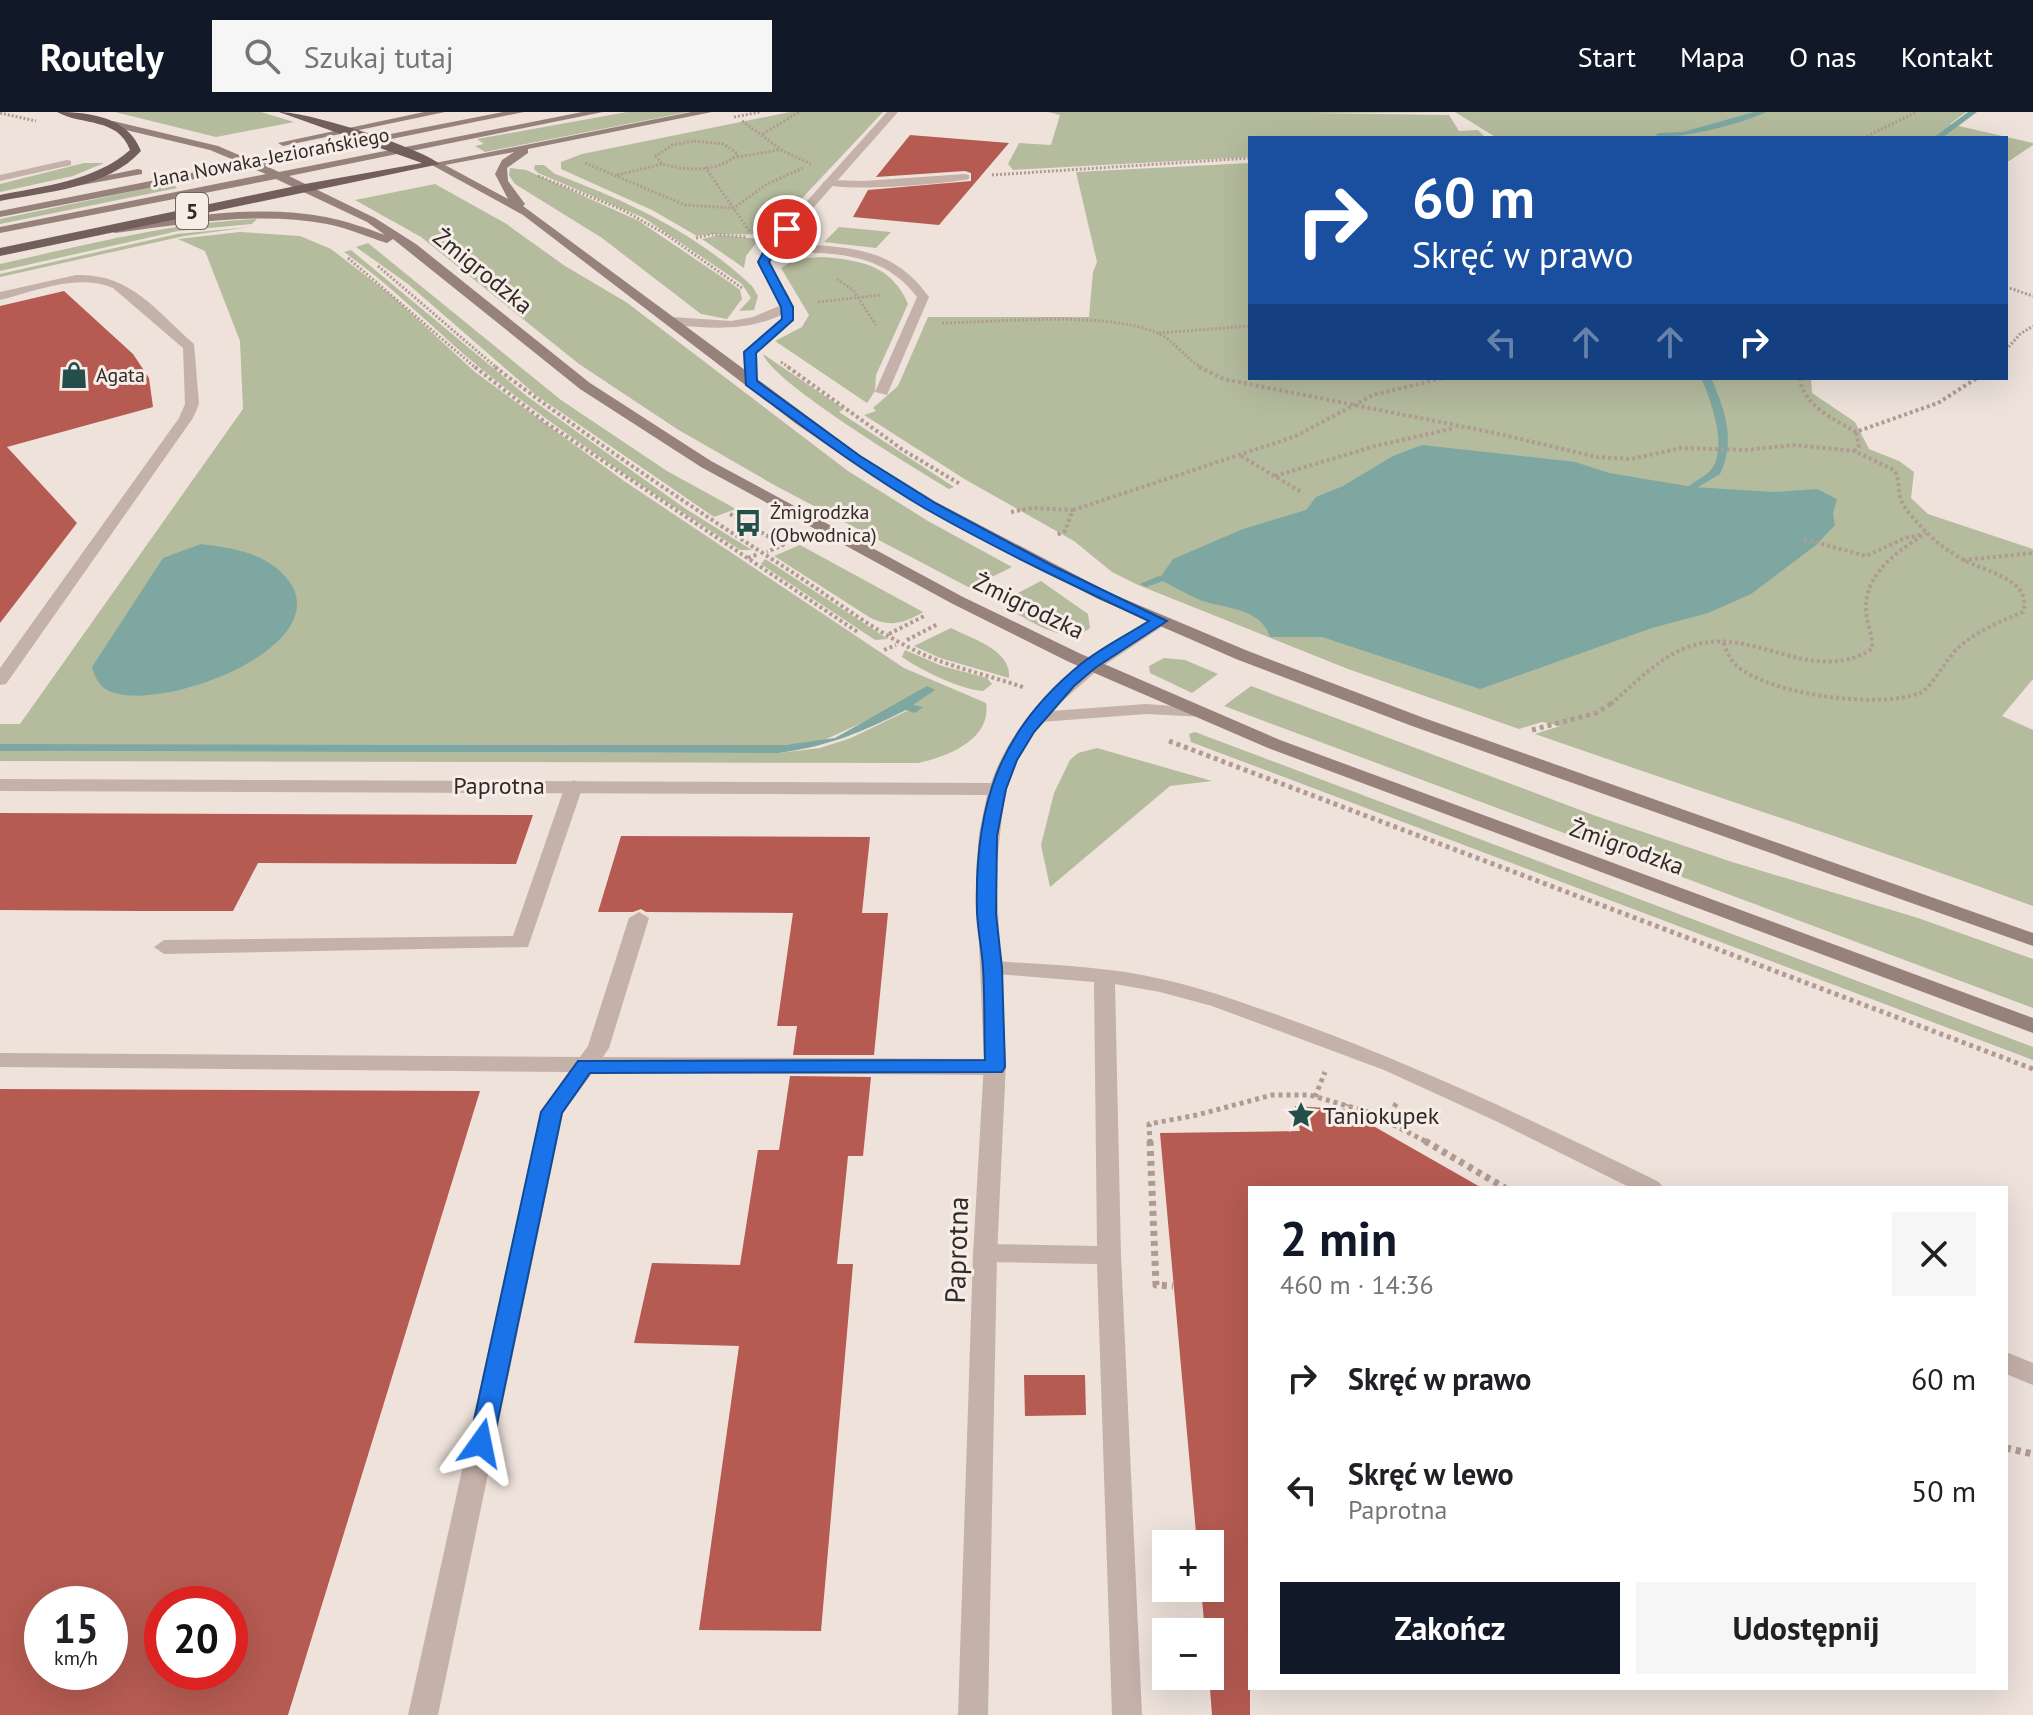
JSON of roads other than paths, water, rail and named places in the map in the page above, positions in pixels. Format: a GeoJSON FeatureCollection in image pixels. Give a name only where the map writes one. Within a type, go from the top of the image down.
{"type":"FeatureCollection","features":[{"type":"Feature","properties":{"kind":"main road","name":"Żmigrodzka"},"geometry":{"type":"LineString","coordinates":[[62,112],[191,141],[305,187],[371,220],[412,247],[585,386],[706,464],[957,600],[1090,665],[1199,713],[2033,1026]]}},
{"type":"Feature","properties":{"kind":"main road","name":"Żmigrodzka"},"geometry":{"type":"LineString","coordinates":[[284,112],[346,130],[435,164],[527,213],[855,458],[931,505],[1048,569],[1160,621],[1433,727],[2033,940]]}},
{"type":"Feature","properties":{"kind":"main road"},"geometry":{"type":"LineString","coordinates":[[272,145],[440,112]]}},
{"type":"Feature","properties":{"kind":"main road","name":"Jana Nowaka-Jeziorańskiego"},"geometry":{"type":"LineString","coordinates":[[0,214],[519,112]]}},
{"type":"Feature","properties":{"kind":"main road","name":"Jana Nowaka-Jeziorańskiego"},"geometry":{"type":"LineString","coordinates":[[0,230],[598,112]]}},
{"type":"Feature","properties":{"kind":"main road"},"geometry":{"type":"LineString","coordinates":[[435,164],[707,112]]}},
{"type":"Feature","properties":{"kind":"main road"},"geometry":{"type":"LineString","coordinates":[[40,190],[100,173],[132,156],[136,151],[132,138],[113,124]]}},
{"type":"Feature","properties":{"kind":"main road"},"geometry":{"type":"LineString","coordinates":[[527,213],[502,185],[501,168],[520,152],[547,142]]}},
{"type":"Feature","properties":{"kind":"main road"},"geometry":{"type":"LineString","coordinates":[[203,159],[257,148]]}},
{"type":"Feature","properties":{"kind":"main road","name":"5"},"geometry":{"type":"LineString","coordinates":[[0,252],[305,187],[435,164]]}},
{"type":"Feature","properties":{"kind":"main road"},"geometry":{"type":"LineString","coordinates":[[0,198],[146,170]]}},
{"type":"Feature","properties":{"kind":"main road"},"geometry":{"type":"LineString","coordinates":[[79,235],[200,219],[291,217],[335,223],[412,247]]}},
{"type":"Feature","properties":{"kind":"street"},"geometry":{"type":"LineString","coordinates":[[750,382],[749,360],[755,345],[788,320],[787,307],[764,265],[770,249],[893,112]]}},
{"type":"Feature","properties":{"kind":"street"},"geometry":{"type":"LineString","coordinates":[[0,178],[67,163]]}},
{"type":"Feature","properties":{"kind":"street"},"geometry":{"type":"LineString","coordinates":[[828,183],[864,184],[965,177]]}},
{"type":"Feature","properties":{"kind":"street"},"geometry":{"type":"LineString","coordinates":[[770,249],[859,252],[895,265],[914,281],[923,297],[882,392]]}},
{"type":"Feature","properties":{"kind":"street"},"geometry":{"type":"LineString","coordinates":[[0,296],[71,280],[95,279],[115,283],[189,347],[192,404],[186,418],[0,680]]}},
{"type":"Feature","properties":{"kind":"street"},"geometry":{"type":"LineString","coordinates":[[672,321],[734,326],[756,323],[787,307]]}},
{"type":"Feature","properties":{"kind":"street","name":"Paprotna"},"geometry":{"type":"LineString","coordinates":[[973,1715],[985,1253],[995,1067],[993,968],[986,914],[987,874],[989,836],[997,789],[1009,760],[1039,717],[1069,683],[1090,665],[1160,621]]}},
{"type":"Feature","properties":{"kind":"street"},"geometry":{"type":"LineString","coordinates":[[1039,717],[1146,709],[1199,713]]}},
{"type":"Feature","properties":{"kind":"street","name":"Paprotna"},"geometry":{"type":"LineString","coordinates":[[0,785],[997,789]]}},
{"type":"Feature","properties":{"kind":"street"},"geometry":{"type":"LineString","coordinates":[[164,947],[521,942],[574,786]]}},
{"type":"Feature","properties":{"kind":"street"},"geometry":{"type":"LineString","coordinates":[[423,1715],[552,1112],[598,1048],[639,918]]}},
{"type":"Feature","properties":{"kind":"street"},"geometry":{"type":"LineString","coordinates":[[993,968],[1104,976],[1160,985],[1219,1001],[1392,1065],[1508,1117],[1647,1186]]}},
{"type":"Feature","properties":{"kind":"street"},"geometry":{"type":"LineString","coordinates":[[1104,976],[1109,1255],[1127,1715]]}},
{"type":"Feature","properties":{"kind":"street"},"geometry":{"type":"LineString","coordinates":[[0,1060],[995,1067]]}},
{"type":"Feature","properties":{"kind":"street"},"geometry":{"type":"LineString","coordinates":[[985,1253],[1109,1255]]}},
{"type":"Feature","properties":{"kind":"street"},"geometry":{"type":"LineString","coordinates":[[2008,1363],[2033,1375]]}},
{"type":"Feature","properties":{"kind":"water"},"geometry":{"type":"Polygon","coordinates":[[[1422,445],[1575,462],[1609,473],[1693,487],[1774,492],[1817,489],[1837,499],[1833,513],[1835,525],[1816,545],[1751,594],[1708,613],[1652,628],[1480,689],[1322,637],[1270,637],[1259,620],[1250,614],[1200,600],[1159,579],[1173,559],[1243,529],[1306,510],[1316,497],[1343,486],[1393,456],[1422,445]]]}},
{"type":"Feature","properties":{"kind":"water"},"geometry":{"type":"Polygon","coordinates":[[[201,544],[249,554],[281,572],[289,581],[297,607],[287,631],[263,653],[231,672],[194,686],[158,694],[126,695],[104,688],[92,667],[163,558],[201,544]]]}},
{"type":"Feature","properties":{"kind":"water"},"geometry":{"type":"Polygon","coordinates":[[[927,686],[935,690],[913,705],[923,707],[915,713],[906,710],[845,737],[779,753],[0,751],[0,744],[785,745],[835,738],[927,686]]]}},
{"type":"Feature","properties":{"kind":"waterway"},"geometry":{"type":"LineString","coordinates":[[1659,135],[1683,134],[1762,112]]}},
{"type":"Feature","properties":{"kind":"waterway"},"geometry":{"type":"LineString","coordinates":[[1940,136],[1973,112]]}},
{"type":"Feature","properties":{"kind":"waterway"},"geometry":{"type":"LineString","coordinates":[[1693,487],[1716,472],[1723,449],[1719,412],[1707,380]]}},
{"type":"Feature","properties":{"kind":"waterway"},"geometry":{"type":"LineString","coordinates":[[1146,584],[1159,579]]}},
{"type":"Feature","properties":{"kind":"place","name":"Agata"},"geometry":{"type":"Point","coordinates":[74,375]}},
{"type":"Feature","properties":{"kind":"place","name":"Żmigrodzka (Obwodnica)"},"geometry":{"type":"Point","coordinates":[748,523]}},
{"type":"Feature","properties":{"kind":"place","name":"Taniokupek"},"geometry":{"type":"Point","coordinates":[1301,1115]}}]}
